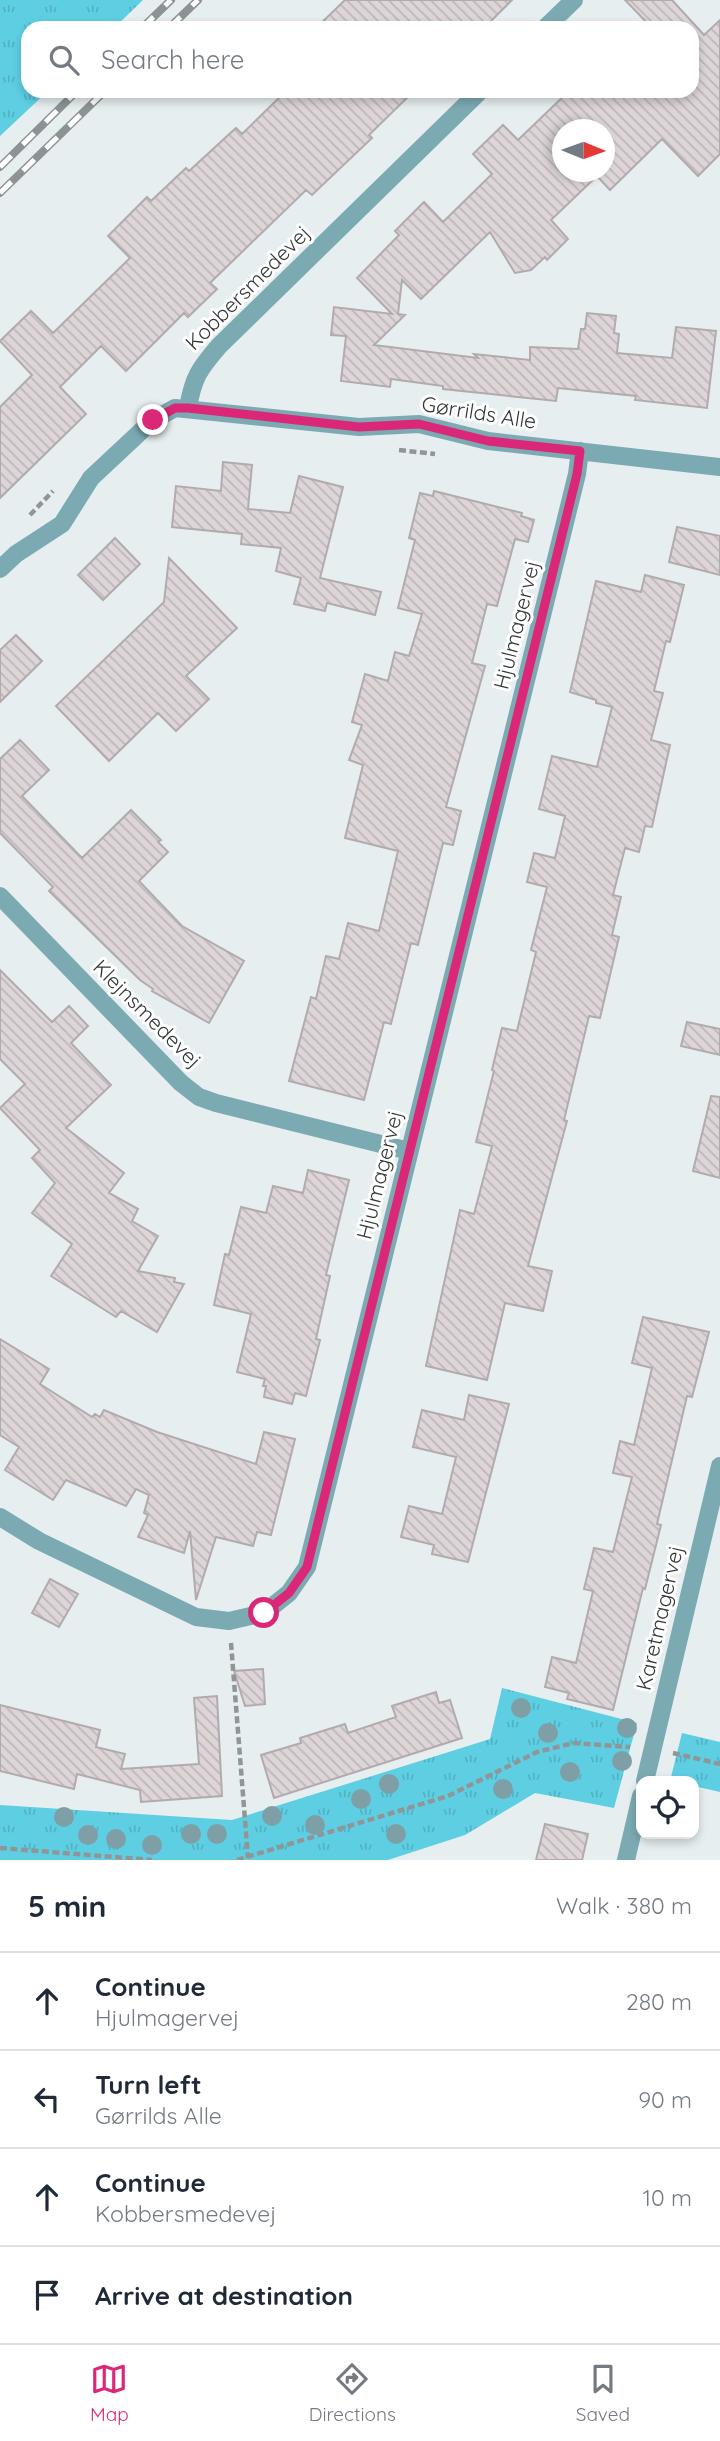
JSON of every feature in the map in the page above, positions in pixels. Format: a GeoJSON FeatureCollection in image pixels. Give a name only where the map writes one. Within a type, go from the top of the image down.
{"type":"FeatureCollection","features":[{"type":"Feature","properties":{"kind":"street"},"geometry":{"type":"LineString","coordinates":[[552,21],[574,0]]}},
{"type":"Feature","properties":{"kind":"street","name":"Kobbersmedevej"},"geometry":{"type":"LineString","coordinates":[[188,408],[191,384],[219,346],[473,98]]}},
{"type":"Feature","properties":{"kind":"street"},"geometry":{"type":"LineString","coordinates":[[0,569],[16,554],[62,524],[91,478],[153,420],[175,408],[188,408]]}},
{"type":"Feature","properties":{"kind":"street","name":"Gørrilds Alle"},"geometry":{"type":"LineString","coordinates":[[188,408],[359,427],[419,424],[488,441],[720,467]]}},
{"type":"Feature","properties":{"kind":"street","name":"Hjulmagervej"},"geometry":{"type":"LineString","coordinates":[[0,1517],[39,1541],[196,1617],[229,1621],[264,1613],[289,1593],[307,1567],[577,474],[580,451]]}},
{"type":"Feature","properties":{"kind":"street","name":"Klejnsmedevej"},"geometry":{"type":"LineString","coordinates":[[0,896],[181,1083],[199,1097],[410,1151]]}},
{"type":"Feature","properties":{"kind":"street","name":"Karetmagervej"},"geometry":{"type":"LineString","coordinates":[[646,1776],[720,1466]]}},
{"type":"Feature","properties":{"kind":"street"},"geometry":{"type":"LineString","coordinates":[[626,1860],[636,1817]]}},
{"type":"Feature","properties":{"kind":"path"},"geometry":{"type":"LineString","coordinates":[[229,1621],[248,1858]]}},
{"type":"Feature","properties":{"kind":"path"},"geometry":{"type":"LineString","coordinates":[[237,1860],[449,1796],[537,1752],[574,1743],[653,1749],[720,1764]]}},
{"type":"Feature","properties":{"kind":"path"},"geometry":{"type":"LineString","coordinates":[[0,1848],[152,1860]]}},
{"type":"Feature","properties":{"kind":"green space"},"geometry":{"type":"Polygon","coordinates":[[[0,0],[143,0],[121,21],[21,21],[21,98],[41,98],[0,136],[0,0]]]}},
{"type":"Feature","properties":{"kind":"green space"},"geometry":{"type":"Polygon","coordinates":[[[502,1688],[637,1723],[614,1808],[535,1793],[465,1835],[388,1860],[0,1860],[0,1805],[232,1820],[490,1739],[502,1688]]]}},
{"type":"Feature","properties":{"kind":"green space"},"geometry":{"type":"Polygon","coordinates":[[[682,1733],[720,1742],[720,1792],[699,1787],[699,1776],[671,1776],[682,1733]]]}},
{"type":"Feature","properties":{"kind":"building"},"geometry":{"type":"Polygon","coordinates":[[[345,0],[512,0],[491,21],[323,21],[345,0]]]}},
{"type":"Feature","properties":{"kind":"building"},"geometry":{"type":"Polygon","coordinates":[[[625,0],[672,0],[691,21],[645,21],[625,0]]]}},
{"type":"Feature","properties":{"kind":"building"},"geometry":{"type":"Polygon","coordinates":[[[720,20],[720,154],[698,176],[662,139],[610,190],[603,182],[615,182],[615,119],[552,119],[552,182],[591,182],[551,220],[568,239],[547,260],[545,257],[531,270],[515,273],[490,232],[421,299],[402,280],[398,314],[405,315],[374,345],[478,358],[474,354],[530,360],[530,347],[578,349],[587,313],[616,316],[614,333],[619,334],[617,353],[672,358],[676,327],[716,331],[707,408],[635,400],[636,396],[558,388],[556,401],[443,389],[443,386],[391,379],[390,387],[341,381],[346,336],[331,335],[334,307],[392,314],[357,278],[399,235],[395,231],[424,202],[443,222],[492,174],[473,154],[503,125],[518,140],[562,98],[699,98],[699,30],[704,35],[720,20]]]}},
{"type":"Feature","properties":{"kind":"building"},"geometry":{"type":"Polygon","coordinates":[[[279,98],[407,98],[369,135],[372,138],[312,195],[306,190],[210,283],[217,289],[188,317],[184,313],[126,371],[101,346],[60,387],[86,414],[0,498],[0,407],[32,375],[0,341],[31,311],[53,333],[130,258],[108,236],[147,197],[151,201],[186,168],[189,171],[236,128],[242,134],[279,98]]]}},
{"type":"Feature","properties":{"kind":"building"},"geometry":{"type":"Polygon","coordinates":[[[223,462],[252,465],[248,509],[290,513],[299,476],[343,487],[320,578],[381,592],[375,615],[327,603],[325,611],[294,604],[301,578],[276,571],[281,548],[241,544],[242,534],[172,527],[176,486],[221,491],[223,462]]]}},
{"type":"Feature","properties":{"kind":"building"},"geometry":{"type":"Polygon","coordinates":[[[434,491],[522,513],[521,516],[534,520],[528,542],[515,539],[497,606],[487,604],[472,663],[485,666],[446,807],[461,811],[453,845],[443,843],[418,945],[411,943],[391,1024],[384,1022],[364,1100],[289,1081],[311,997],[316,999],[326,956],[339,959],[348,923],[379,931],[398,851],[345,838],[363,765],[349,760],[362,725],[352,722],[365,674],[388,681],[395,652],[409,656],[422,614],[398,608],[415,540],[409,538],[420,493],[433,496],[434,491]]]}},
{"type":"Feature","properties":{"kind":"building"},"geometry":{"type":"Polygon","coordinates":[[[677,527],[720,536],[720,575],[669,562],[677,527]]]}},
{"type":"Feature","properties":{"kind":"building"},"geometry":{"type":"Polygon","coordinates":[[[115,538],[140,564],[103,600],[78,575],[115,538]]]}},
{"type":"Feature","properties":{"kind":"building"},"geometry":{"type":"Polygon","coordinates":[[[169,558],[237,628],[186,676],[209,699],[176,731],[158,713],[109,761],[56,706],[164,602],[169,558]]]}},
{"type":"Feature","properties":{"kind":"building"},"geometry":{"type":"Polygon","coordinates":[[[645,575],[684,585],[654,691],[663,693],[651,740],[670,745],[652,827],[645,826],[639,852],[625,848],[613,895],[621,897],[612,935],[619,937],[600,1018],[589,1016],[564,1120],[567,1121],[528,1266],[552,1271],[543,1311],[505,1303],[487,1380],[426,1366],[460,1210],[474,1214],[492,1146],[476,1142],[502,1028],[517,1031],[536,952],[531,950],[547,887],[527,882],[534,853],[555,858],[565,816],[539,809],[552,756],[597,767],[612,707],[570,692],[596,581],[641,592],[645,575]]]}},
{"type":"Feature","properties":{"kind":"building"},"geometry":{"type":"Polygon","coordinates":[[[16,635],[42,661],[0,702],[0,650],[16,635]]]}},
{"type":"Feature","properties":{"kind":"building"},"geometry":{"type":"Polygon","coordinates":[[[20,740],[49,770],[22,796],[82,858],[131,810],[161,840],[158,842],[168,852],[139,881],[182,926],[244,961],[209,1023],[152,991],[153,989],[140,980],[49,891],[53,887],[0,833],[0,759],[20,740]]]}},
{"type":"Feature","properties":{"kind":"building"},"geometry":{"type":"Polygon","coordinates":[[[0,970],[52,1022],[69,1006],[88,1026],[71,1043],[111,1085],[66,1128],[124,1173],[109,1193],[138,1209],[132,1221],[158,1236],[138,1271],[175,1278],[174,1282],[184,1284],[157,1332],[121,1311],[116,1317],[51,1276],[72,1244],[32,1213],[55,1183],[32,1158],[40,1150],[0,1108],[25,1084],[0,1059],[0,970]]]}},
{"type":"Feature","properties":{"kind":"building"},"geometry":{"type":"Polygon","coordinates":[[[687,1022],[720,1029],[720,1055],[681,1046],[687,1022]]]}},
{"type":"Feature","properties":{"kind":"building"},"geometry":{"type":"Polygon","coordinates":[[[711,1096],[720,1097],[720,1178],[693,1171],[711,1096]]]}},
{"type":"Feature","properties":{"kind":"building"},"geometry":{"type":"Polygon","coordinates":[[[308,1170],[349,1180],[326,1275],[330,1276],[316,1339],[320,1340],[306,1396],[295,1393],[292,1404],[264,1397],[265,1379],[237,1372],[251,1314],[214,1305],[225,1254],[229,1255],[241,1207],[266,1213],[273,1186],[303,1193],[308,1170]]]}},
{"type":"Feature","properties":{"kind":"building"},"geometry":{"type":"Polygon","coordinates":[[[643,1317],[709,1332],[692,1397],[687,1396],[657,1524],[661,1525],[613,1710],[567,1699],[569,1693],[545,1687],[552,1657],[576,1663],[593,1591],[584,1589],[594,1548],[613,1552],[632,1477],[613,1473],[620,1441],[634,1445],[652,1368],[632,1363],[643,1317]]]}},
{"type":"Feature","properties":{"kind":"building"},"geometry":{"type":"Polygon","coordinates":[[[0,1339],[49,1369],[40,1384],[92,1417],[95,1414],[100,1417],[104,1410],[157,1432],[256,1464],[264,1432],[295,1439],[271,1535],[257,1532],[253,1546],[216,1537],[196,1600],[190,1531],[184,1553],[138,1537],[148,1515],[144,1513],[149,1495],[136,1489],[126,1506],[66,1480],[53,1500],[5,1470],[19,1447],[0,1435],[0,1339]]]}},
{"type":"Feature","properties":{"kind":"building"},"geometry":{"type":"Polygon","coordinates":[[[469,1395],[509,1404],[468,1562],[432,1554],[434,1545],[401,1537],[409,1506],[442,1514],[456,1457],[413,1447],[422,1410],[464,1420],[469,1395]]]}},
{"type":"Feature","properties":{"kind":"building"},"geometry":{"type":"Polygon","coordinates":[[[50,1579],[78,1594],[59,1627],[32,1613],[50,1579]]]}},
{"type":"Feature","properties":{"kind":"building"},"geometry":{"type":"Polygon","coordinates":[[[263,1669],[265,1704],[245,1706],[234,1671],[263,1669]]]}},
{"type":"Feature","properties":{"kind":"building"},"geometry":{"type":"Polygon","coordinates":[[[436,1692],[439,1703],[450,1700],[462,1738],[274,1798],[261,1755],[301,1743],[300,1738],[345,1724],[348,1733],[396,1717],[392,1706],[436,1692]]]}},
{"type":"Feature","properties":{"kind":"building"},"geometry":{"type":"Polygon","coordinates":[[[217,1696],[222,1796],[141,1802],[140,1790],[77,1774],[74,1789],[0,1771],[0,1705],[100,1730],[96,1747],[125,1754],[121,1769],[199,1764],[194,1698],[217,1696]]]}},
{"type":"Feature","properties":{"kind":"building"},"geometry":{"type":"Polygon","coordinates":[[[545,1824],[588,1834],[582,1860],[536,1860],[545,1824]]]}},
{"type":"Feature","properties":{"kind":"railway"},"geometry":{"type":"LineString","coordinates":[[149,21],[171,0]]}},
{"type":"Feature","properties":{"kind":"railway"},"geometry":{"type":"LineString","coordinates":[[176,21],[198,0]]}},
{"type":"Feature","properties":{"kind":"railway"},"geometry":{"type":"LineString","coordinates":[[0,167],[70,98]]}},
{"type":"Feature","properties":{"kind":"railway"},"geometry":{"type":"LineString","coordinates":[[0,193],[98,98]]}},
{"type":"Feature","properties":{"kind":"route"},"geometry":{"type":"LineString","coordinates":[[153,420],[175,408],[188,408],[359,427],[419,424],[488,441],[580,451],[577,474],[307,1567],[289,1593],[264,1613]]}}]}
